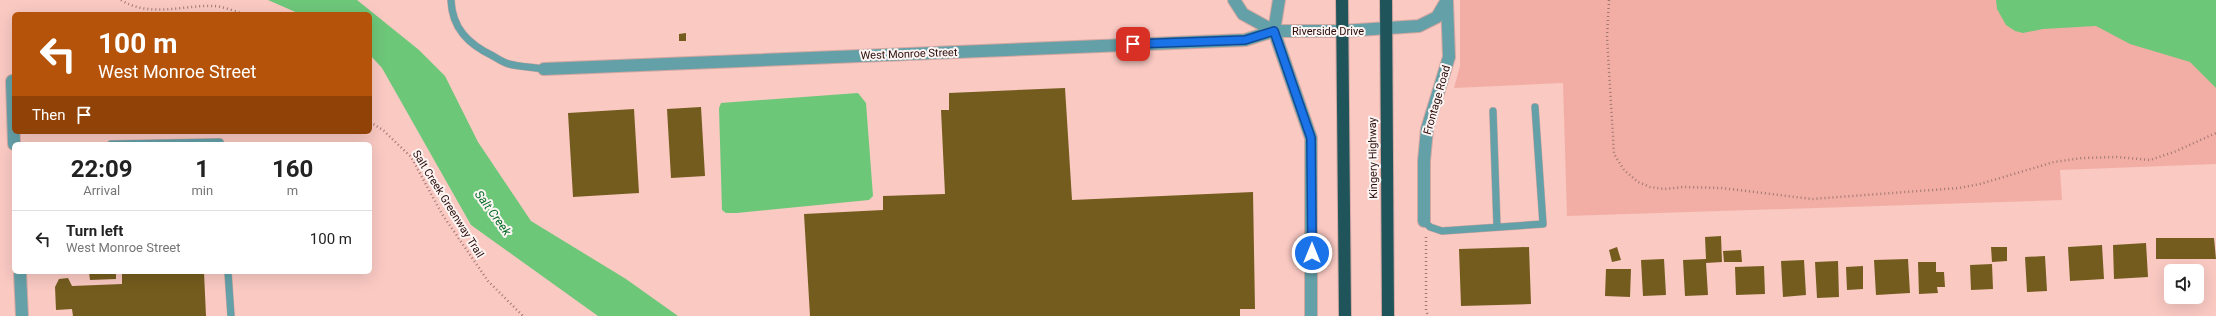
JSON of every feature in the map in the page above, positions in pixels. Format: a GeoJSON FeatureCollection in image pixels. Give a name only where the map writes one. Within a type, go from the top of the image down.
{"type":"FeatureCollection","features":[{"type":"Feature","properties":{"kind":"highway"},"geometry":{"type":"LineString","coordinates":[[1342,0],[1345,316]]}},
{"type":"Feature","properties":{"kind":"highway","name":"Kingery Highway"},"geometry":{"type":"LineString","coordinates":[[1386,0],[1388,316]]}},
{"type":"Feature","properties":{"kind":"street","name":"Riverside Drive"},"geometry":{"type":"LineString","coordinates":[[1234,0],[1243,14],[1274,31],[1385,30]]}},
{"type":"Feature","properties":{"kind":"street"},"geometry":{"type":"LineString","coordinates":[[1279,0],[1274,31],[1311,138],[1311,316]]}},
{"type":"Feature","properties":{"kind":"street","name":"Frontage Road"},"geometry":{"type":"LineString","coordinates":[[1385,30],[1419,26],[1437,17],[1447,1]]}},
{"type":"Feature","properties":{"kind":"street","name":"Frontage Road"},"geometry":{"type":"LineString","coordinates":[[1424,221],[1424,161],[1427,129],[1450,57],[1447,1]]}},
{"type":"Feature","properties":{"kind":"street","name":"West Monroe Street"},"geometry":{"type":"LineString","coordinates":[[544,69],[1245,40],[1274,31]]}},
{"type":"Feature","properties":{"kind":"street"},"geometry":{"type":"LineString","coordinates":[[20,274],[22,316]]}},
{"type":"Feature","properties":{"kind":"lane"},"geometry":{"type":"LineString","coordinates":[[451,0],[451,13],[456,24],[461,34],[472,44],[508,64],[544,69]]}},
{"type":"Feature","properties":{"kind":"lane"},"geometry":{"type":"LineString","coordinates":[[1424,221],[1430,227],[1442,231],[1543,224],[1535,107]]}},
{"type":"Feature","properties":{"kind":"lane"},"geometry":{"type":"LineString","coordinates":[[1493,112],[1497,227]]}},
{"type":"Feature","properties":{"kind":"lane"},"geometry":{"type":"LineString","coordinates":[[228,274],[231,316]]}},
{"type":"Feature","properties":{"kind":"path"},"geometry":{"type":"LineString","coordinates":[[121,0],[135,6],[168,10],[214,5],[237,12]]}},
{"type":"Feature","properties":{"kind":"path"},"geometry":{"type":"LineString","coordinates":[[1609,0],[1607,37],[1614,154],[1624,170],[1638,182],[1650,187],[1722,188],[1812,199],[1959,188],[1980,184],[2054,162],[2082,158],[2117,157],[2150,160],[2174,152],[2216,133]]}},
{"type":"Feature","properties":{"kind":"path","name":"Salt Creek Greenway Trail"},"geometry":{"type":"LineString","coordinates":[[372,123],[382,130],[411,157],[442,214],[488,281],[523,316]]}},
{"type":"Feature","properties":{"kind":"path"},"geometry":{"type":"LineString","coordinates":[[1424,221],[1426,237],[1426,310],[1428,316]]}},
{"type":"Feature","properties":{"kind":"shaded area"},"geometry":{"type":"Polygon","coordinates":[[[1460,0],[2216,0],[2216,164],[2060,170],[2062,200],[1567,216],[1563,83],[1454,88],[1460,66],[1460,0]]]}},
{"type":"Feature","properties":{"kind":"water"},"geometry":{"type":"Polygon","coordinates":[[[268,0],[357,0],[372,12],[295,12],[268,0]]]}},
{"type":"Feature","properties":{"kind":"water"},"geometry":{"type":"Polygon","coordinates":[[[1996,0],[2216,0],[2216,88],[2190,62],[2130,44],[2096,26],[2043,29],[2023,33],[2015,31],[2006,25],[1997,9],[1996,0]]]}},
{"type":"Feature","properties":{"kind":"water","name":"Salt Creek"},"geometry":{"type":"Polygon","coordinates":[[[372,12],[419,50],[445,76],[478,142],[531,221],[626,279],[678,316],[598,316],[471,225],[382,68],[372,57],[372,12]]]}},
{"type":"Feature","properties":{"kind":"water"},"geometry":{"type":"Polygon","coordinates":[[[858,93],[866,103],[873,196],[869,200],[737,213],[726,213],[722,210],[719,108],[721,103],[858,93]]]}},
{"type":"Feature","properties":{"kind":"building"},"geometry":{"type":"Polygon","coordinates":[[[686,33],[686,41],[679,41],[679,34],[686,33]]]}},
{"type":"Feature","properties":{"kind":"building"},"geometry":{"type":"Polygon","coordinates":[[[1065,88],[1072,200],[1253,192],[1255,309],[1240,309],[1240,316],[810,316],[804,214],[883,210],[883,196],[945,194],[941,110],[949,110],[949,93],[1065,88]]]}},
{"type":"Feature","properties":{"kind":"building"},"geometry":{"type":"Polygon","coordinates":[[[701,107],[705,176],[671,178],[667,109],[701,107]]]}},
{"type":"Feature","properties":{"kind":"building"},"geometry":{"type":"Polygon","coordinates":[[[634,109],[639,193],[573,197],[568,113],[634,109]]]}},
{"type":"Feature","properties":{"kind":"building"},"geometry":{"type":"Polygon","coordinates":[[[1721,236],[1722,262],[1706,263],[1708,295],[1685,296],[1683,260],[1706,259],[1705,237],[1721,236]]]}},
{"type":"Feature","properties":{"kind":"building"},"geometry":{"type":"Polygon","coordinates":[[[2156,238],[2214,238],[2216,259],[2156,259],[2156,238]]]}},
{"type":"Feature","properties":{"kind":"building"},"geometry":{"type":"Polygon","coordinates":[[[2146,243],[2148,277],[2114,279],[2113,245],[2146,243]]]}},
{"type":"Feature","properties":{"kind":"building"},"geometry":{"type":"Polygon","coordinates":[[[2102,245],[2104,279],[2070,281],[2068,247],[2102,245]]]}},
{"type":"Feature","properties":{"kind":"building"},"geometry":{"type":"Polygon","coordinates":[[[1529,247],[1531,304],[1461,306],[1459,249],[1529,247]]]}},
{"type":"Feature","properties":{"kind":"building"},"geometry":{"type":"Polygon","coordinates":[[[1617,247],[1621,260],[1612,262],[1609,250],[1617,247]]]}},
{"type":"Feature","properties":{"kind":"building"},"geometry":{"type":"Polygon","coordinates":[[[1991,247],[2007,247],[2007,261],[1992,262],[1991,247]]]}},
{"type":"Feature","properties":{"kind":"building"},"geometry":{"type":"Polygon","coordinates":[[[1741,250],[1742,262],[1724,262],[1723,251],[1741,250]]]}},
{"type":"Feature","properties":{"kind":"building"},"geometry":{"type":"Polygon","coordinates":[[[2045,256],[2047,291],[2027,292],[2025,257],[2045,256]]]}},
{"type":"Feature","properties":{"kind":"building"},"geometry":{"type":"Polygon","coordinates":[[[1664,259],[1666,295],[1643,296],[1641,260],[1664,259]]]}},
{"type":"Feature","properties":{"kind":"building"},"geometry":{"type":"Polygon","coordinates":[[[1908,259],[1910,293],[1876,295],[1874,260],[1908,259]]]}},
{"type":"Feature","properties":{"kind":"building"},"geometry":{"type":"Polygon","coordinates":[[[1804,260],[1806,295],[1783,297],[1781,261],[1804,260]]]}},
{"type":"Feature","properties":{"kind":"building"},"geometry":{"type":"Polygon","coordinates":[[[1838,261],[1839,297],[1817,298],[1815,262],[1838,261]]]}},
{"type":"Feature","properties":{"kind":"building"},"geometry":{"type":"Polygon","coordinates":[[[1918,262],[1936,262],[1936,272],[1944,272],[1945,287],[1937,287],[1938,293],[1919,294],[1918,262]]]}},
{"type":"Feature","properties":{"kind":"building"},"geometry":{"type":"Polygon","coordinates":[[[1992,264],[1993,289],[1971,290],[1970,265],[1992,264]]]}},
{"type":"Feature","properties":{"kind":"building"},"geometry":{"type":"Polygon","coordinates":[[[1764,266],[1765,294],[1736,295],[1735,267],[1764,266]]]}},
{"type":"Feature","properties":{"kind":"building"},"geometry":{"type":"Polygon","coordinates":[[[1863,266],[1863,289],[1847,290],[1846,267],[1863,266]]]}},
{"type":"Feature","properties":{"kind":"building"},"geometry":{"type":"Polygon","coordinates":[[[1606,269],[1631,269],[1630,297],[1605,296],[1606,269]]]}},
{"type":"Feature","properties":{"kind":"building"},"geometry":{"type":"Polygon","coordinates":[[[89,274],[116,274],[116,279],[90,280],[89,274]]]}},
{"type":"Feature","properties":{"kind":"building"},"geometry":{"type":"Polygon","coordinates":[[[122,274],[204,274],[206,316],[73,316],[72,309],[56,310],[55,287],[59,279],[68,278],[72,286],[122,284],[122,274]]]}},
{"type":"Feature","properties":{"kind":"route"},"geometry":{"type":"LineString","coordinates":[[1133,44],[1245,40],[1274,31],[1311,138],[1312,253]]}}]}
